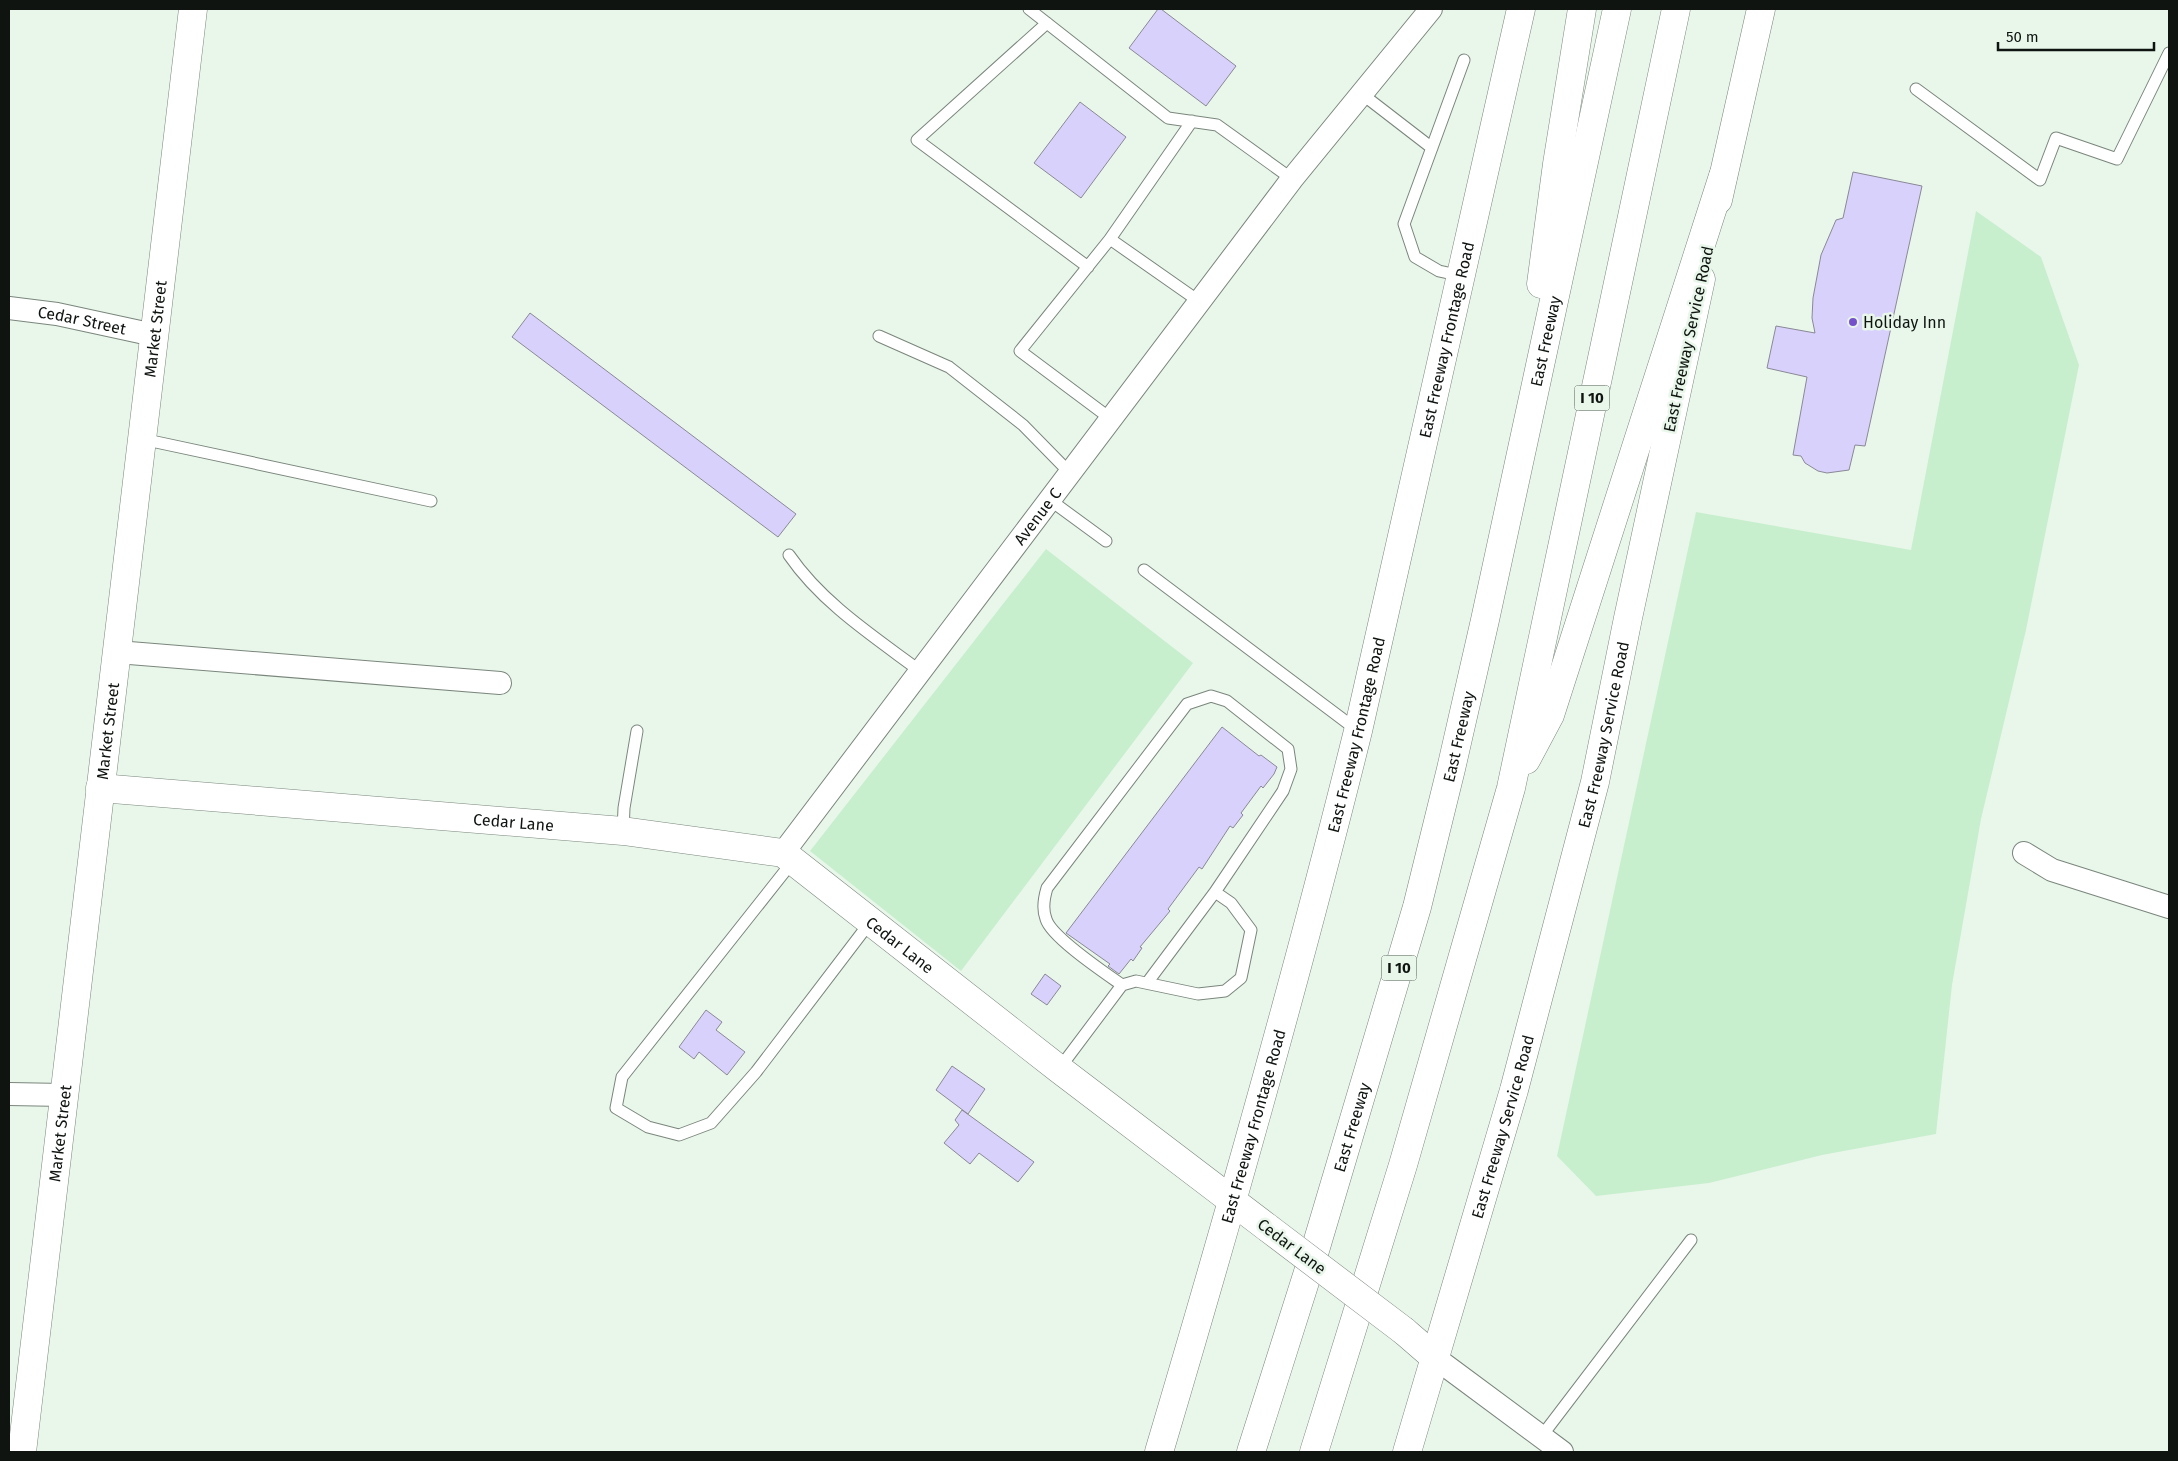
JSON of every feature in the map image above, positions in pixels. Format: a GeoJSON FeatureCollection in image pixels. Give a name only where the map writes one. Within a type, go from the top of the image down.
{"type":"FeatureCollection","features":[{"type":"Feature","properties":{"kind":"main road","name":"Market Street"},"geometry":{"type":"LineString","coordinates":[[22,1452],[193,9]]}},
{"type":"Feature","properties":{"kind":"main road","name":"East Freeway Frontage Road"},"geometry":{"type":"LineString","coordinates":[[1159,1452],[1232,1201],[1332,838],[1462,276],[1521,9]]}},
{"type":"Feature","properties":{"kind":"main road"},"geometry":{"type":"LineString","coordinates":[[1516,476],[1556,164],[1582,9]]}},
{"type":"Feature","properties":{"kind":"main road","name":"East Freeway"},"geometry":{"type":"LineString","coordinates":[[1251,1452],[1319,1238],[1417,906],[1451,769],[1617,9]]}},
{"type":"Feature","properties":{"kind":"main road","name":"I 10"},"geometry":{"type":"LineString","coordinates":[[1314,1452],[1403,1164],[1511,788],[1676,9]]}},
{"type":"Feature","properties":{"kind":"main road","name":"East Freeway Service Road"},"geometry":{"type":"LineString","coordinates":[[1407,1452],[1514,1090],[1595,782],[1630,608],[1761,9]]}},
{"type":"Feature","properties":{"kind":"main road"},"geometry":{"type":"LineString","coordinates":[[1511,788],[1550,715],[1723,176]]}},
{"type":"Feature","properties":{"kind":"main road","name":"Cedar Lane"},"geometry":{"type":"LineString","coordinates":[[100,788],[623,831],[788,857],[1060,1069],[1404,1331],[1434,1357]]}},
{"type":"Feature","properties":{"kind":"street","name":"Avenue C"},"geometry":{"type":"LineString","coordinates":[[788,857],[920,671],[1292,179],[1431,9]]}},
{"type":"Feature","properties":{"kind":"street","name":"Cedar Street"},"geometry":{"type":"LineString","coordinates":[[9,308],[57,314],[154,336]]}},
{"type":"Feature","properties":{"kind":"street"},"geometry":{"type":"LineString","coordinates":[[117,652],[500,683]]}},
{"type":"Feature","properties":{"kind":"street"},"geometry":{"type":"LineString","coordinates":[[2024,853],[2052,870],[2169,908]]}},
{"type":"Feature","properties":{"kind":"street"},"geometry":{"type":"LineString","coordinates":[[9,1094],[64,1095]]}},
{"type":"Feature","properties":{"kind":"street","name":"Cedar Lane"},"geometry":{"type":"LineString","coordinates":[[1434,1357],[1562,1452]]}},
{"type":"Feature","properties":{"kind":"lane"},"geometry":{"type":"LineString","coordinates":[[1029,9],[1168,118],[1217,125],[1292,179]]}},
{"type":"Feature","properties":{"kind":"lane"},"geometry":{"type":"LineString","coordinates":[[1047,23],[917,140],[1088,267]]}},
{"type":"Feature","properties":{"kind":"lane"},"geometry":{"type":"LineString","coordinates":[[1916,89],[2040,180],[2056,138],[2117,160],[2169,53]]}},
{"type":"Feature","properties":{"kind":"lane"},"geometry":{"type":"LineString","coordinates":[[1462,276],[1439,271],[1415,257],[1404,224],[1464,60]]}},
{"type":"Feature","properties":{"kind":"lane"},"geometry":{"type":"LineString","coordinates":[[1362,94],[1432,148]]}},
{"type":"Feature","properties":{"kind":"lane"},"geometry":{"type":"LineString","coordinates":[[1111,419],[1020,352],[1110,238],[1192,121]]}},
{"type":"Feature","properties":{"kind":"lane"},"geometry":{"type":"LineString","coordinates":[[1110,238],[1200,302]]}},
{"type":"Feature","properties":{"kind":"lane"},"geometry":{"type":"LineString","coordinates":[[879,336],[948,366],[1022,425],[1070,473]]}},
{"type":"Feature","properties":{"kind":"lane"},"geometry":{"type":"LineString","coordinates":[[142,439],[431,501]]}},
{"type":"Feature","properties":{"kind":"lane"},"geometry":{"type":"LineString","coordinates":[[1050,500],[1106,542]]}},
{"type":"Feature","properties":{"kind":"lane"},"geometry":{"type":"LineString","coordinates":[[788,555],[804,577],[836,607],[920,671]]}},
{"type":"Feature","properties":{"kind":"lane"},"geometry":{"type":"LineString","coordinates":[[1144,570],[1358,731]]}},
{"type":"Feature","properties":{"kind":"lane"},"geometry":{"type":"LineString","coordinates":[[1122,985],[1063,940],[1046,920],[1043,901],[1047,888],[1187,704],[1211,696],[1227,701],[1288,749],[1291,769],[1283,791],[1216,892],[1147,983]]}},
{"type":"Feature","properties":{"kind":"lane"},"geometry":{"type":"LineString","coordinates":[[623,831],[624,808],[637,731]]}},
{"type":"Feature","properties":{"kind":"lane"},"geometry":{"type":"LineString","coordinates":[[788,857],[622,1077],[616,1108],[648,1128],[679,1135],[711,1123],[762,1064],[871,921]]}},
{"type":"Feature","properties":{"kind":"lane"},"geometry":{"type":"LineString","coordinates":[[1060,1069],[1122,985],[1136,981],[1198,994],[1225,991],[1241,978],[1251,930],[1231,903],[1216,892]]}},
{"type":"Feature","properties":{"kind":"lane"},"geometry":{"type":"LineString","coordinates":[[1541,1437],[1691,1240]]}},
{"type":"Feature","properties":{"kind":"green space"},"geometry":{"type":"Polygon","coordinates":[[[1976,211],[2041,257],[2079,365],[2026,630],[1981,819],[1952,985],[1936,1134],[1822,1155],[1709,1183],[1596,1196],[1557,1156],[1696,512],[1911,550],[1976,211]]]}},
{"type":"Feature","properties":{"kind":"green space"},"geometry":{"type":"Polygon","coordinates":[[[1046,549],[1193,663],[961,971],[810,851],[1046,549]]]}},
{"type":"Feature","properties":{"kind":"building"},"geometry":{"type":"Polygon","coordinates":[[[1158,9],[1161,9],[1236,66],[1206,106],[1129,48],[1158,9]]]}},
{"type":"Feature","properties":{"kind":"building"},"geometry":{"type":"Polygon","coordinates":[[[1080,102],[1126,137],[1081,198],[1034,163],[1080,102]]]}},
{"type":"Feature","properties":{"kind":"building","name":"Holiday Inn"},"geometry":{"type":"Polygon","coordinates":[[[1853,172],[1922,186],[1865,446],[1855,445],[1849,470],[1827,473],[1818,471],[1805,463],[1801,456],[1793,455],[1807,377],[1767,368],[1776,326],[1815,333],[1812,318],[1813,298],[1821,255],[1836,220],[1843,218],[1853,172]]]}},
{"type":"Feature","properties":{"kind":"building"},"geometry":{"type":"Polygon","coordinates":[[[530,313],[796,514],[778,537],[512,337],[530,313]]]}},
{"type":"Feature","properties":{"kind":"building"},"geometry":{"type":"Polygon","coordinates":[[[1222,727],[1259,756],[1261,755],[1277,767],[1274,774],[1263,788],[1261,786],[1241,813],[1243,815],[1233,828],[1230,826],[1202,869],[1199,867],[1168,909],[1170,911],[1140,947],[1142,948],[1133,961],[1131,959],[1119,974],[1108,966],[1110,964],[1066,933],[1222,727]]]}},
{"type":"Feature","properties":{"kind":"building"},"geometry":{"type":"Polygon","coordinates":[[[1045,974],[1061,986],[1047,1005],[1031,994],[1045,974]]]}},
{"type":"Feature","properties":{"kind":"building"},"geometry":{"type":"Polygon","coordinates":[[[706,1010],[722,1022],[716,1030],[745,1052],[727,1075],[699,1052],[694,1059],[679,1047],[706,1010]]]}},
{"type":"Feature","properties":{"kind":"building"},"geometry":{"type":"Polygon","coordinates":[[[952,1066],[985,1089],[968,1114],[936,1090],[952,1066]]]}},
{"type":"Feature","properties":{"kind":"building"},"geometry":{"type":"Polygon","coordinates":[[[962,1110],[1034,1162],[1018,1182],[979,1153],[970,1164],[944,1143],[959,1125],[955,1120],[962,1110]]]}},
{"type":"Feature","properties":{"kind":"place","name":"Holiday Inn"},"geometry":{"type":"Point","coordinates":[1853,322]}}]}
